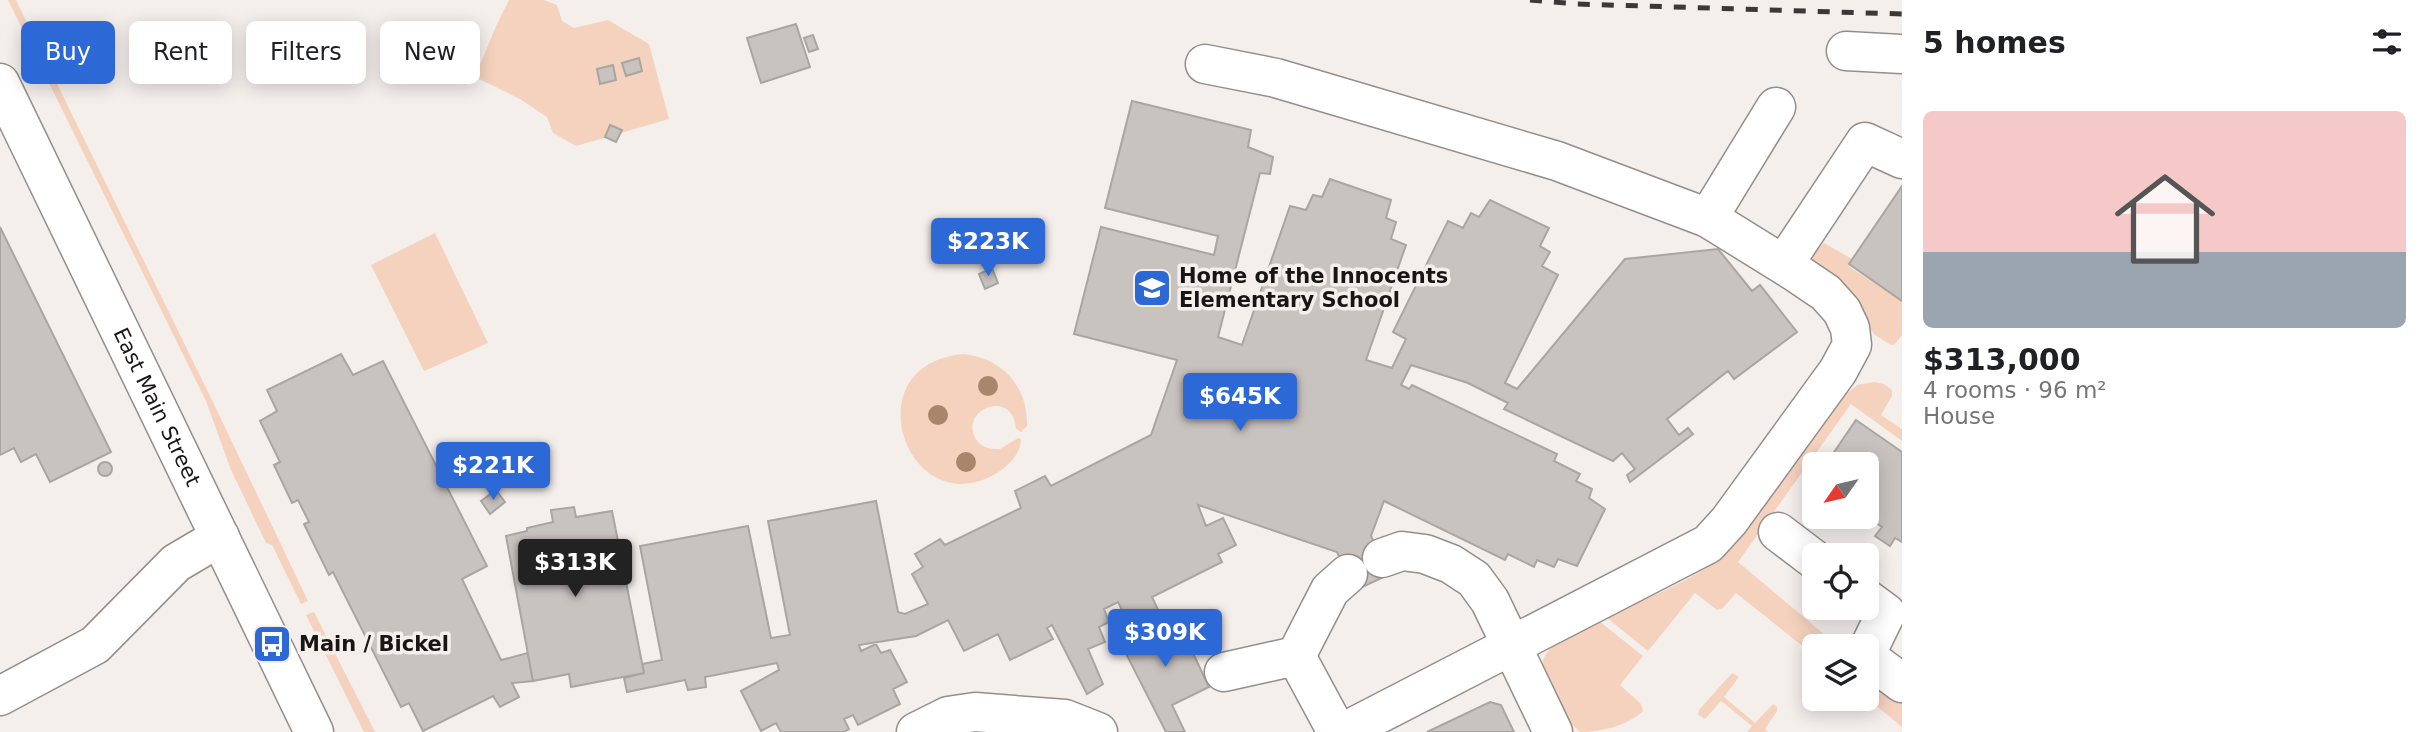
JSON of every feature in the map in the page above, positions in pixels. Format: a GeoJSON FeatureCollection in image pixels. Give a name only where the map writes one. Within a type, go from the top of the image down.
{"type":"FeatureCollection","features":[{"type":"Feature","properties":{"kind":"main road"},"geometry":{"type":"LineString","coordinates":[[1846,51],[1902,54]]}},
{"type":"Feature","properties":{"kind":"main road"},"geometry":{"type":"LineString","coordinates":[[1205,64],[1276,78],[1557,161],[1708,218],[1826,293],[1842,311],[1850,328],[1852,345],[1838,371],[1729,521],[1708,544],[1344,732]]}},
{"type":"Feature","properties":{"kind":"main road","name":"East Main Street"},"geometry":{"type":"LineString","coordinates":[[0,83],[314,732]]}},
{"type":"Feature","properties":{"kind":"main road"},"geometry":{"type":"LineString","coordinates":[[1708,218],[1776,107]]}},
{"type":"Feature","properties":{"kind":"main road"},"geometry":{"type":"LineString","coordinates":[[1784,264],[1865,142],[1902,159]]}},
{"type":"Feature","properties":{"kind":"main road"},"geometry":{"type":"LineString","coordinates":[[1778,532],[1802,550]]}},
{"type":"Feature","properties":{"kind":"main road"},"geometry":{"type":"LineString","coordinates":[[0,696],[95,645],[176,563],[220,537]]}},
{"type":"Feature","properties":{"kind":"main road"},"geometry":{"type":"LineString","coordinates":[[1296,656],[1330,590],[1365,566],[1402,551],[1425,555],[1451,564],[1474,579],[1490,601],[1553,732]]}},
{"type":"Feature","properties":{"kind":"main road"},"geometry":{"type":"LineString","coordinates":[[1876,634],[1886,613],[1879,608]]}},
{"type":"Feature","properties":{"kind":"main road"},"geometry":{"type":"LineString","coordinates":[[1224,672],[1296,656]]}},
{"type":"Feature","properties":{"kind":"main road"},"geometry":{"type":"LineString","coordinates":[[1296,656],[1337,732]]}},
{"type":"Feature","properties":{"kind":"main road"},"geometry":{"type":"LineString","coordinates":[[1879,664],[1902,683]]}},
{"type":"Feature","properties":{"kind":"main road"},"geometry":{"type":"LineString","coordinates":[[916,732],[948,716],[975,712],[1065,719],[1098,732]]}},
{"type":"Feature","properties":{"kind":"shaded area"},"geometry":{"type":"Polygon","coordinates":[[[8,0],[16,0],[26,21],[21,21],[21,26],[8,0]]]}},
{"type":"Feature","properties":{"kind":"shaded area"},"geometry":{"type":"Polygon","coordinates":[[[509,0],[544,0],[557,5],[562,21],[574,28],[608,20],[649,44],[669,119],[576,146],[553,133],[547,117],[520,99],[480,79],[480,65],[509,0]]]}},
{"type":"Feature","properties":{"kind":"shaded area"},"geometry":{"type":"Polygon","coordinates":[[[49,84],[57,84],[308,601],[301,604],[272,545],[266,543],[231,470],[206,401],[49,84]]]}},
{"type":"Feature","properties":{"kind":"shaded area"},"geometry":{"type":"Polygon","coordinates":[[[435,233],[488,343],[424,371],[371,265],[435,233]]]}},
{"type":"Feature","properties":{"kind":"shaded area"},"geometry":{"type":"Polygon","coordinates":[[[1824,243],[1852,259],[1849,264],[1851,268],[1902,301],[1902,335],[1894,345],[1875,335],[1812,262],[1814,253],[1824,243]]]}},
{"type":"Feature","properties":{"kind":"shaded area"},"geometry":{"type":"Polygon","coordinates":[[[963,354],[990,361],[1010,377],[1023,399],[1027,426],[1021,432],[1016,429],[1013,416],[1006,409],[997,406],[980,412],[974,419],[972,429],[980,444],[1000,449],[1018,438],[1021,439],[1019,449],[1014,459],[997,473],[965,484],[938,479],[917,462],[904,438],[901,411],[908,385],[928,364],[963,354]]]}},
{"type":"Feature","properties":{"kind":"shaded area"},"geometry":{"type":"Polygon","coordinates":[[[1874,382],[1884,384],[1892,390],[1892,396],[1881,415],[1902,429],[1902,441],[1851,404],[1817,452],[1803,452],[1844,396],[1857,385],[1874,382]]]}},
{"type":"Feature","properties":{"kind":"shaded area"},"geometry":{"type":"Polygon","coordinates":[[[1802,454],[1802,473],[1738,562],[1802,616],[1802,620],[1807,620],[1824,634],[1802,634],[1802,646],[1736,593],[1723,608],[1717,610],[1695,593],[1648,651],[1606,617],[1691,577],[1736,544],[1802,454]]]}},
{"type":"Feature","properties":{"kind":"shaded area"},"geometry":{"type":"Polygon","coordinates":[[[314,612],[375,732],[364,732],[306,615],[314,612]]]}},
{"type":"Feature","properties":{"kind":"shaded area"},"geometry":{"type":"Polygon","coordinates":[[[1599,621],[1643,656],[1620,685],[1641,704],[1643,711],[1629,721],[1613,727],[1580,732],[1567,720],[1542,665],[1556,643],[1599,621]]]}},
{"type":"Feature","properties":{"kind":"shaded area"},"geometry":{"type":"Polygon","coordinates":[[[1732,673],[1739,677],[1724,697],[1755,723],[1773,704],[1777,707],[1765,729],[1768,732],[1747,732],[1752,726],[1721,701],[1705,719],[1698,715],[1699,710],[1732,673]]]}},
{"type":"Feature","properties":{"kind":"shaded area"},"geometry":{"type":"Polygon","coordinates":[[[1879,680],[1902,699],[1902,727],[1879,708],[1879,680]]]}},
{"type":"Feature","properties":{"kind":"building"},"geometry":{"type":"Polygon","coordinates":[[[796,24],[810,67],[761,83],[747,38],[796,24]]]}},
{"type":"Feature","properties":{"kind":"building"},"geometry":{"type":"Polygon","coordinates":[[[813,35],[818,49],[809,52],[804,38],[813,35]]]}},
{"type":"Feature","properties":{"kind":"building"},"geometry":{"type":"Polygon","coordinates":[[[639,58],[642,71],[626,76],[622,63],[639,58]]]}},
{"type":"Feature","properties":{"kind":"building"},"geometry":{"type":"Polygon","coordinates":[[[613,65],[616,80],[600,84],[597,69],[613,65]]]}},
{"type":"Feature","properties":{"kind":"building"},"geometry":{"type":"Polygon","coordinates":[[[1132,101],[1251,130],[1248,147],[1273,157],[1270,174],[1260,173],[1218,337],[1242,345],[1290,206],[1306,210],[1313,195],[1322,197],[1330,179],[1391,200],[1386,218],[1396,222],[1391,239],[1406,245],[1366,360],[1392,368],[1406,339],[1393,332],[1448,221],[1463,228],[1471,213],[1479,217],[1490,200],[1549,228],[1540,246],[1550,252],[1542,266],[1558,275],[1505,383],[1517,389],[1625,259],[1718,249],[1752,291],[1760,285],[1797,332],[1734,379],[1728,371],[1667,419],[1679,435],[1688,428],[1693,434],[1630,482],[1627,475],[1635,469],[1622,453],[1613,461],[1504,409],[1508,403],[1468,383],[1411,365],[1401,385],[1409,389],[1412,385],[1557,454],[1554,461],[1580,474],[1576,481],[1592,489],[1589,498],[1605,509],[1577,566],[1558,559],[1554,567],[1537,560],[1534,567],[1508,554],[1505,560],[1384,501],[1371,536],[1390,574],[1356,590],[1337,552],[1198,505],[1206,526],[1223,518],[1236,545],[1218,554],[1222,562],[1152,597],[1161,616],[1132,630],[1118,602],[1104,609],[1109,622],[1099,627],[1105,642],[1088,649],[1103,684],[1087,694],[1052,625],[1047,628],[1053,639],[1010,660],[998,634],[964,651],[948,620],[916,636],[859,645],[861,651],[876,644],[881,653],[890,650],[907,682],[893,689],[900,704],[858,725],[853,715],[844,719],[849,729],[844,732],[781,732],[776,723],[761,731],[741,691],[779,670],[777,663],[705,677],[706,687],[688,690],[685,680],[627,692],[624,678],[644,673],[642,664],[662,660],[640,546],[748,526],[771,638],[790,635],[768,521],[876,501],[898,612],[905,614],[928,604],[912,574],[923,567],[915,554],[940,539],[945,545],[1021,508],[1015,491],[1045,476],[1051,486],[1151,435],[1177,360],[1074,334],[1101,227],[1214,255],[1218,236],[1105,208],[1132,101]]]}},
{"type":"Feature","properties":{"kind":"building"},"geometry":{"type":"Polygon","coordinates":[[[610,125],[622,130],[616,142],[605,137],[610,125]]]}},
{"type":"Feature","properties":{"kind":"building"},"geometry":{"type":"Polygon","coordinates":[[[1902,186],[1902,301],[1849,264],[1902,186]]]}},
{"type":"Feature","properties":{"kind":"building"},"geometry":{"type":"Polygon","coordinates":[[[0,227],[111,452],[50,482],[36,454],[21,462],[14,448],[0,455],[0,227]]]}},
{"type":"Feature","properties":{"kind":"building"},"geometry":{"type":"Polygon","coordinates":[[[992,268],[998,283],[985,289],[979,274],[992,268]]]}},
{"type":"Feature","properties":{"kind":"building"},"geometry":{"type":"Polygon","coordinates":[[[341,354],[353,375],[383,361],[487,566],[462,579],[501,660],[528,653],[533,681],[512,683],[519,697],[500,707],[493,696],[423,731],[409,703],[401,707],[333,572],[329,575],[304,524],[309,522],[298,500],[292,503],[274,465],[280,462],[260,421],[277,411],[267,390],[341,354]]]}},
{"type":"Feature","properties":{"kind":"building"},"geometry":{"type":"Polygon","coordinates":[[[1856,420],[1902,452],[1902,542],[1895,538],[1890,546],[1875,536],[1882,527],[1880,452],[1834,452],[1856,420]]]}},
{"type":"Feature","properties":{"kind":"building"},"geometry":{"type":"Polygon","coordinates":[[[105,462],[110,464],[110,474],[105,476],[100,474],[98,469],[100,464],[105,462]]]}},
{"type":"Feature","properties":{"kind":"building"},"geometry":{"type":"Polygon","coordinates":[[[496,490],[505,502],[490,514],[481,501],[496,490]]]}},
{"type":"Feature","properties":{"kind":"building"},"geometry":{"type":"Polygon","coordinates":[[[574,507],[576,517],[612,511],[644,673],[571,687],[569,674],[533,681],[506,536],[553,522],[551,510],[574,507]]]}},
{"type":"Feature","properties":{"kind":"building"},"geometry":{"type":"Polygon","coordinates":[[[1175,615],[1209,687],[1172,705],[1185,732],[1166,732],[1120,642],[1175,615]]]}},
{"type":"Feature","properties":{"kind":"building"},"geometry":{"type":"Polygon","coordinates":[[[1490,702],[1501,705],[1514,732],[1427,732],[1490,702]]]}},
{"type":"Feature","properties":{"kind":"railway"},"geometry":{"type":"LineString","coordinates":[[1530,0],[1577,4],[1902,14]]}},
{"type":"Feature","properties":{"kind":"place","name":"Home of the Innocents Elementary School"},"geometry":{"type":"Point","coordinates":[1152,288]}},
{"type":"Feature","properties":{"kind":"place","name":"Main / Bickel"},"geometry":{"type":"Point","coordinates":[272,644]}}]}
